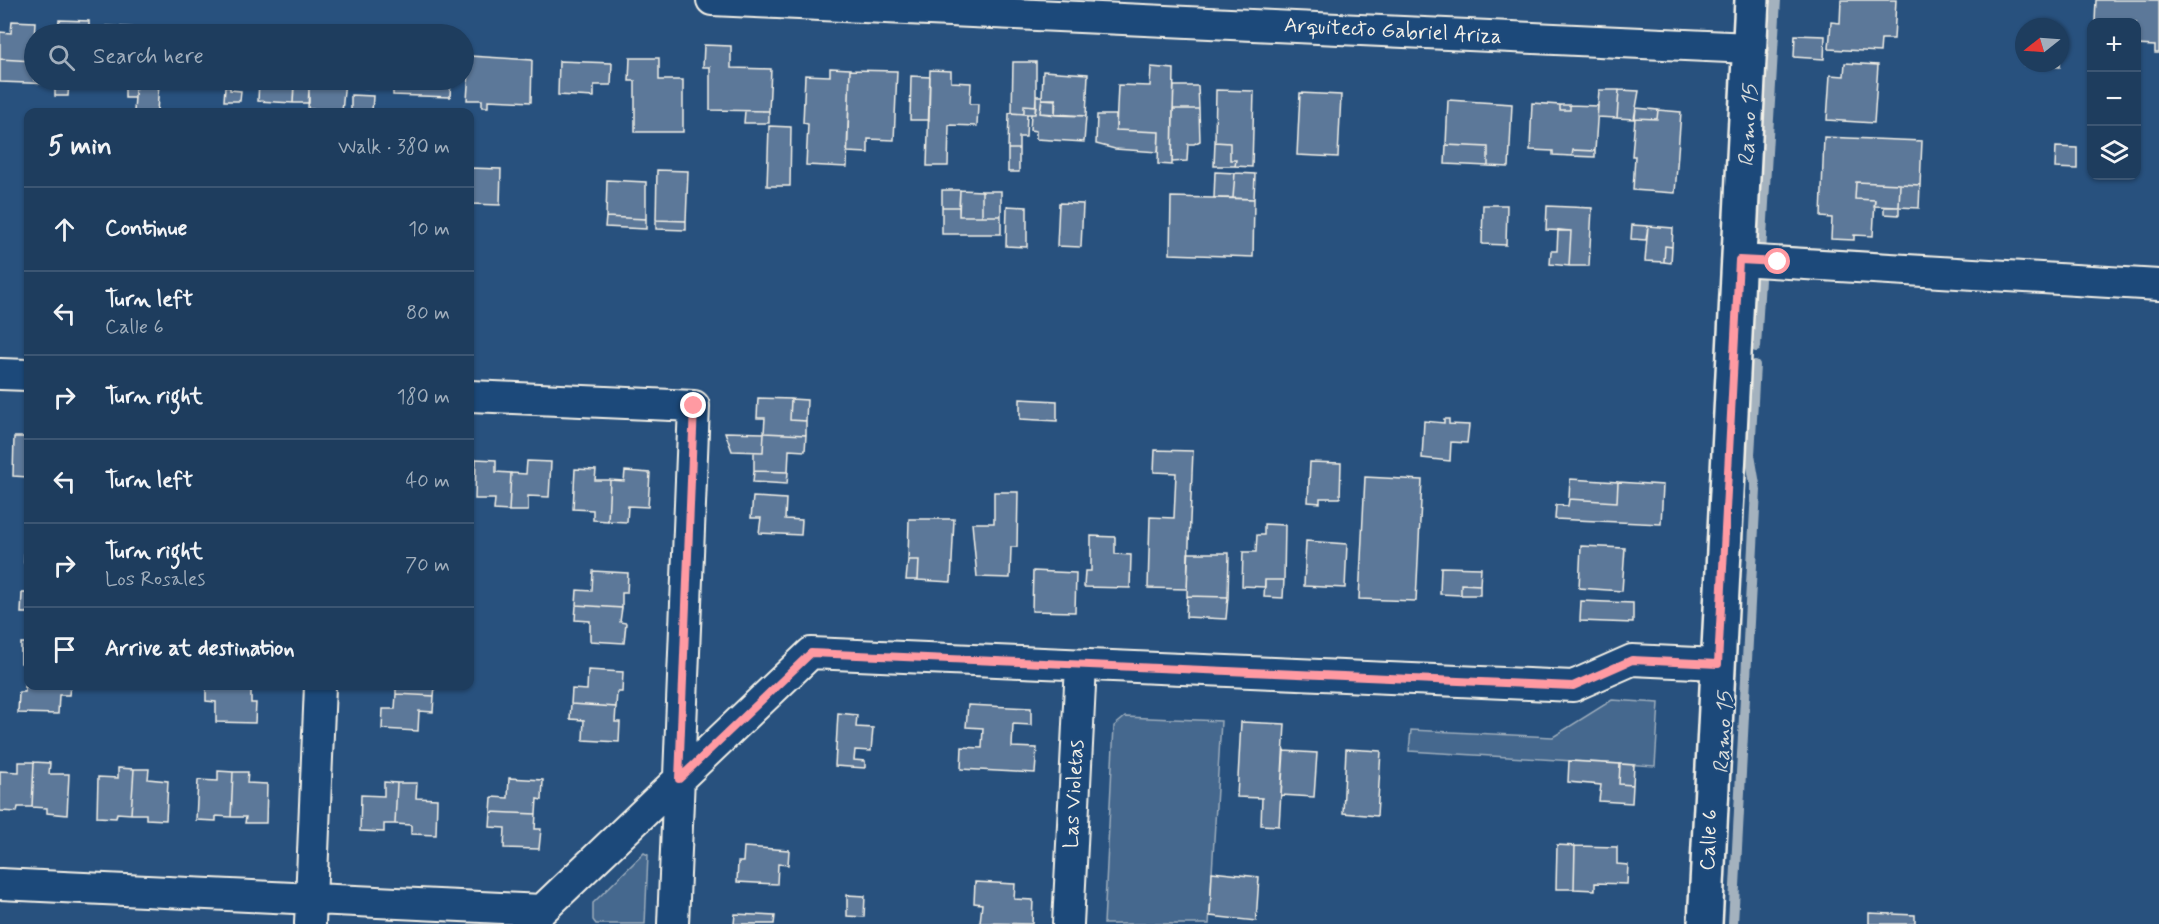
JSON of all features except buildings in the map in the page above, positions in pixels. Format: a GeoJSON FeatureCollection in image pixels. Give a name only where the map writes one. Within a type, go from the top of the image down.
{"type":"FeatureCollection","features":[{"type":"Feature","properties":{"kind":"street","name":"Arquitecto Gabriel Ariza"},"geometry":{"type":"LineString","coordinates":[[712,0],[1290,13],[1750,48]]}},
{"type":"Feature","properties":{"kind":"street","name":"Calle 6"},"geometry":{"type":"LineString","coordinates":[[1705,924],[1752,0]]}},
{"type":"Feature","properties":{"kind":"street"},"geometry":{"type":"LineString","coordinates":[[1739,260],[2159,285]]}},
{"type":"Feature","properties":{"kind":"street"},"geometry":{"type":"LineString","coordinates":[[0,374],[24,375]]}},
{"type":"Feature","properties":{"kind":"street"},"geometry":{"type":"LineString","coordinates":[[474,396],[694,406],[673,924]]}},
{"type":"Feature","properties":{"kind":"street"},"geometry":{"type":"LineString","coordinates":[[0,884],[310,911],[548,917],[679,779],[811,653],[1573,686],[1632,660],[1718,664]]}},
{"type":"Feature","properties":{"kind":"street","name":"Las Violetas"},"geometry":{"type":"LineString","coordinates":[[1068,924],[1081,665]]}},
{"type":"Feature","properties":{"kind":"street"},"geometry":{"type":"LineString","coordinates":[[310,911],[320,690]]}},
{"type":"Feature","properties":{"kind":"shaded area"},"geometry":{"type":"Polygon","coordinates":[[[1612,700],[1659,703],[1655,766],[1409,751],[1411,730],[1553,737],[1612,700]]]}},
{"type":"Feature","properties":{"kind":"shaded area"},"geometry":{"type":"Polygon","coordinates":[[[1125,717],[1221,721],[1209,924],[1104,924],[1114,726],[1125,717]]]}},
{"type":"Feature","properties":{"kind":"shaded area"},"geometry":{"type":"Polygon","coordinates":[[[644,853],[648,855],[645,924],[596,924],[593,920],[593,903],[644,853]]]}},
{"type":"Feature","properties":{"kind":"waterway","name":"Ramo 15"},"geometry":{"type":"LineString","coordinates":[[1761,254],[1776,0]]}},
{"type":"Feature","properties":{"kind":"waterway","name":"Ramo 15"},"geometry":{"type":"LineString","coordinates":[[1756,347],[1760,280]]}},
{"type":"Feature","properties":{"kind":"waterway","name":"Ramo 15"},"geometry":{"type":"LineString","coordinates":[[1733,924],[1756,490],[1750,455],[1755,365]]}},
{"type":"Feature","properties":{"kind":"route"},"geometry":{"type":"LineString","coordinates":[[694,406],[679,779],[811,653],[1573,686],[1632,660],[1718,664],[1739,260],[1778,262]]}}]}
